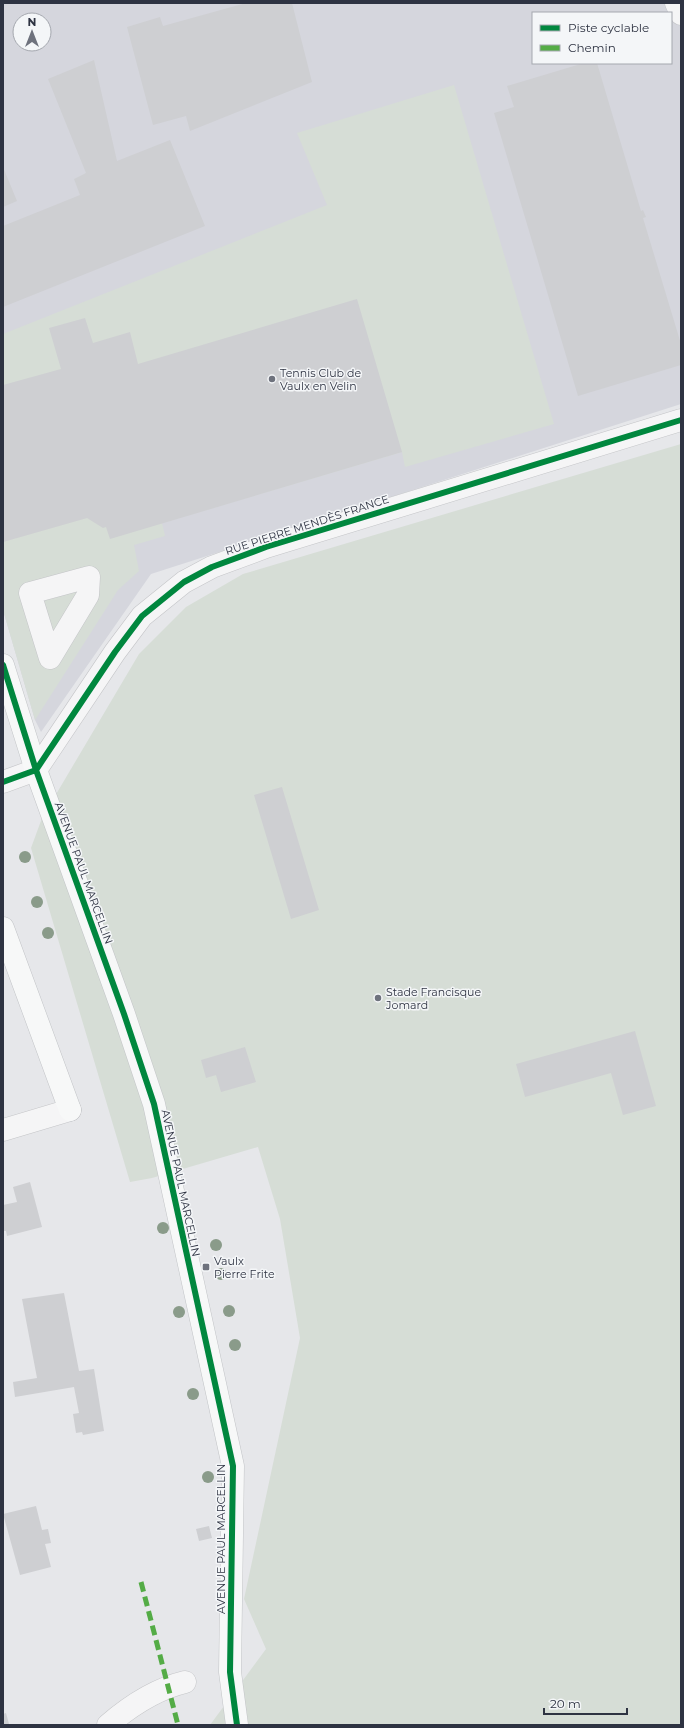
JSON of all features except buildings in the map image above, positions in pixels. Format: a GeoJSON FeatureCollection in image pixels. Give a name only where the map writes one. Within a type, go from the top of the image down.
{"type":"FeatureCollection","features":[{"type":"Feature","properties":{"kind":"main road","name":"AVENUE PAUL MARCELLIN"},"geometry":{"type":"LineString","coordinates":[[3,665],[36,770],[124,1014],[154,1104],[233,1466],[230,1672],[236,1725]]}},
{"type":"Feature","properties":{"kind":"main road"},"geometry":{"type":"LineString","coordinates":[[3,928],[70,1110]]}},
{"type":"Feature","properties":{"kind":"street"},"geometry":{"type":"LineString","coordinates":[[676,3],[681,14]]}},
{"type":"Feature","properties":{"kind":"street","name":"RUE PIERRE MENDÈS FRANCE"},"geometry":{"type":"LineString","coordinates":[[36,770],[115,652],[142,616],[184,582],[212,567],[266,546],[681,420]]}},
{"type":"Feature","properties":{"kind":"street"},"geometry":{"type":"LineString","coordinates":[[3,782],[36,770]]}},
{"type":"Feature","properties":{"kind":"street"},"geometry":{"type":"LineString","coordinates":[[3,1130],[70,1110]]}},
{"type":"Feature","properties":{"kind":"street"},"geometry":{"type":"LineString","coordinates":[[108,1725],[127,1709],[168,1686],[185,1682]]}},
{"type":"Feature","properties":{"kind":"shaded area"},"geometry":{"type":"Polygon","coordinates":[[[3,3],[681,3],[681,404],[151,574],[41,732],[35,720],[3,610],[3,3]]]}},
{"type":"Feature","properties":{"kind":"shaded area","name":"Tennis Club de Vaulx en Velin"},"geometry":{"type":"Polygon","coordinates":[[[454,85],[554,424],[405,467],[402,452],[162,523],[165,536],[134,545],[139,571],[118,590],[35,720],[3,610],[3,334],[327,205],[297,133],[454,85]]]}},
{"type":"Feature","properties":{"kind":"shaded area","name":"Stade Francisque Jomard"},"geometry":{"type":"Polygon","coordinates":[[[681,444],[681,1725],[210,1725],[266,1649],[244,1599],[300,1338],[280,1219],[258,1147],[152,1178],[130,1182],[31,848],[42,818],[139,654],[186,607],[243,574],[681,444]]]}},
{"type":"Feature","properties":{"kind":"marked path"},"geometry":{"type":"LineString","coordinates":[[141,1582],[178,1725]]}},
{"type":"Feature","properties":{"kind":"cycle path"},"geometry":{"type":"LineString","coordinates":[[3,782],[36,770],[115,652],[142,616],[184,582],[212,567],[266,547],[681,420]]}},
{"type":"Feature","properties":{"kind":"cycle path"},"geometry":{"type":"LineString","coordinates":[[3,665],[36,770],[124,1014],[154,1104],[233,1466],[230,1672],[237,1725]]}},
{"type":"Feature","properties":{"kind":"place","name":"Tennis Club de Vaulx en Velin"},"geometry":{"type":"Point","coordinates":[272,379]}},
{"type":"Feature","properties":{"kind":"place","name":"Stade Francisque Jomard"},"geometry":{"type":"Point","coordinates":[378,998]}},
{"type":"Feature","properties":{"kind":"place","name":"Vaulx Pierre Frite"},"geometry":{"type":"Point","coordinates":[206,1267]}}]}
